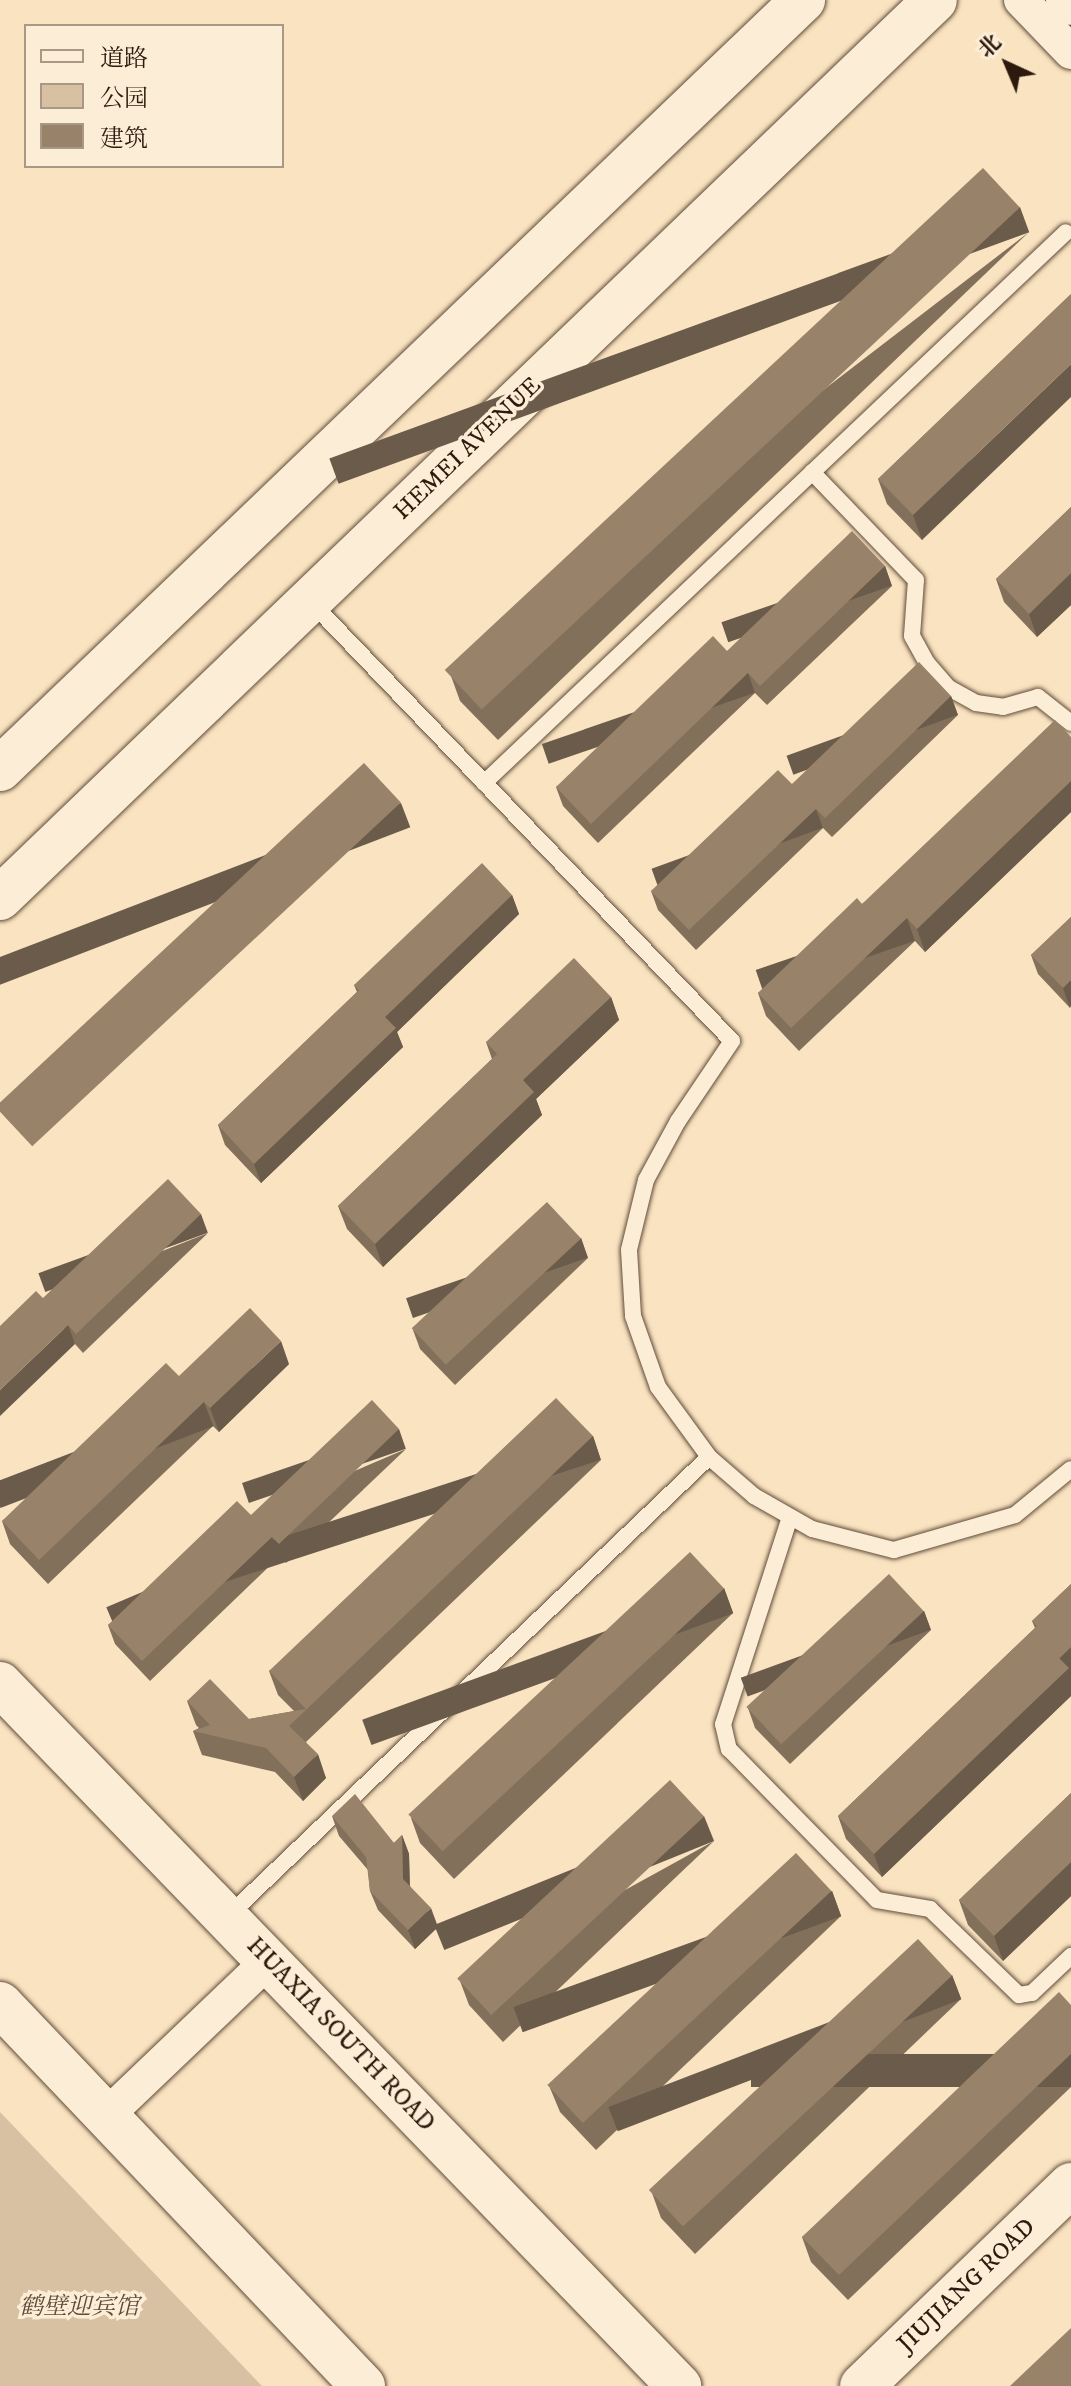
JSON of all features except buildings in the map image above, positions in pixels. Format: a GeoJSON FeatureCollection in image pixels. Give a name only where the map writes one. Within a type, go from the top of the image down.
{"type":"FeatureCollection","features":[{"type":"Feature","properties":{"kind":"main road"},"geometry":{"type":"LineString","coordinates":[[0,769],[803,0]]}},
{"type":"Feature","properties":{"kind":"main road","name":"HEMEI AVENUE"},"geometry":{"type":"LineString","coordinates":[[0,898],[935,0]]}},
{"type":"Feature","properties":{"kind":"main road","name":"HUAXIA SOUTH ROAD"},"geometry":{"type":"LineString","coordinates":[[0,1684],[679,2386]]}},
{"type":"Feature","properties":{"kind":"main road"},"geometry":{"type":"LineString","coordinates":[[0,2004],[363,2386]]}},
{"type":"Feature","properties":{"kind":"main road","name":"JIUJIANG ROAD"},"geometry":{"type":"LineString","coordinates":[[862,2386],[1071,2185]]}},
{"type":"Feature","properties":{"kind":"main road","name":"JIUJIANG ROAD"},"geometry":{"type":"LineString","coordinates":[[903,2386],[1071,2224]]}},
{"type":"Feature","properties":{"kind":"street"},"geometry":{"type":"LineString","coordinates":[[1021,0],[1071,52]]}},
{"type":"Feature","properties":{"kind":"street"},"geometry":{"type":"LineString","coordinates":[[106,2116],[268,1961]]}},
{"type":"Feature","properties":{"kind":"lane"},"geometry":{"type":"LineString","coordinates":[[484,783],[1066,232]]}},
{"type":"Feature","properties":{"kind":"lane"},"geometry":{"type":"LineString","coordinates":[[812,472],[916,580],[912,636],[927,663],[949,688],[976,703],[1003,707],[1038,697],[1071,723]]}},
{"type":"Feature","properties":{"kind":"lane"},"geometry":{"type":"LineString","coordinates":[[310,601],[732,1041],[678,1121],[646,1180],[629,1250],[633,1316],[658,1387],[709,1457],[754,1496],[812,1529],[894,1550],[1015,1515],[1071,1469]]}},
{"type":"Feature","properties":{"kind":"lane"},"geometry":{"type":"LineString","coordinates":[[227,1918],[709,1457]]}},
{"type":"Feature","properties":{"kind":"lane"},"geometry":{"type":"LineString","coordinates":[[790,1517],[723,1724],[729,1749],[877,1900],[930,1909],[1019,1995],[1032,1993],[1071,1956]]}},
{"type":"Feature","properties":{"kind":"green space","name":"鹤壁迎宾馆"},"geometry":{"type":"Polygon","coordinates":[[[0,2112],[262,2386],[0,2386],[0,2112]]]}}]}
